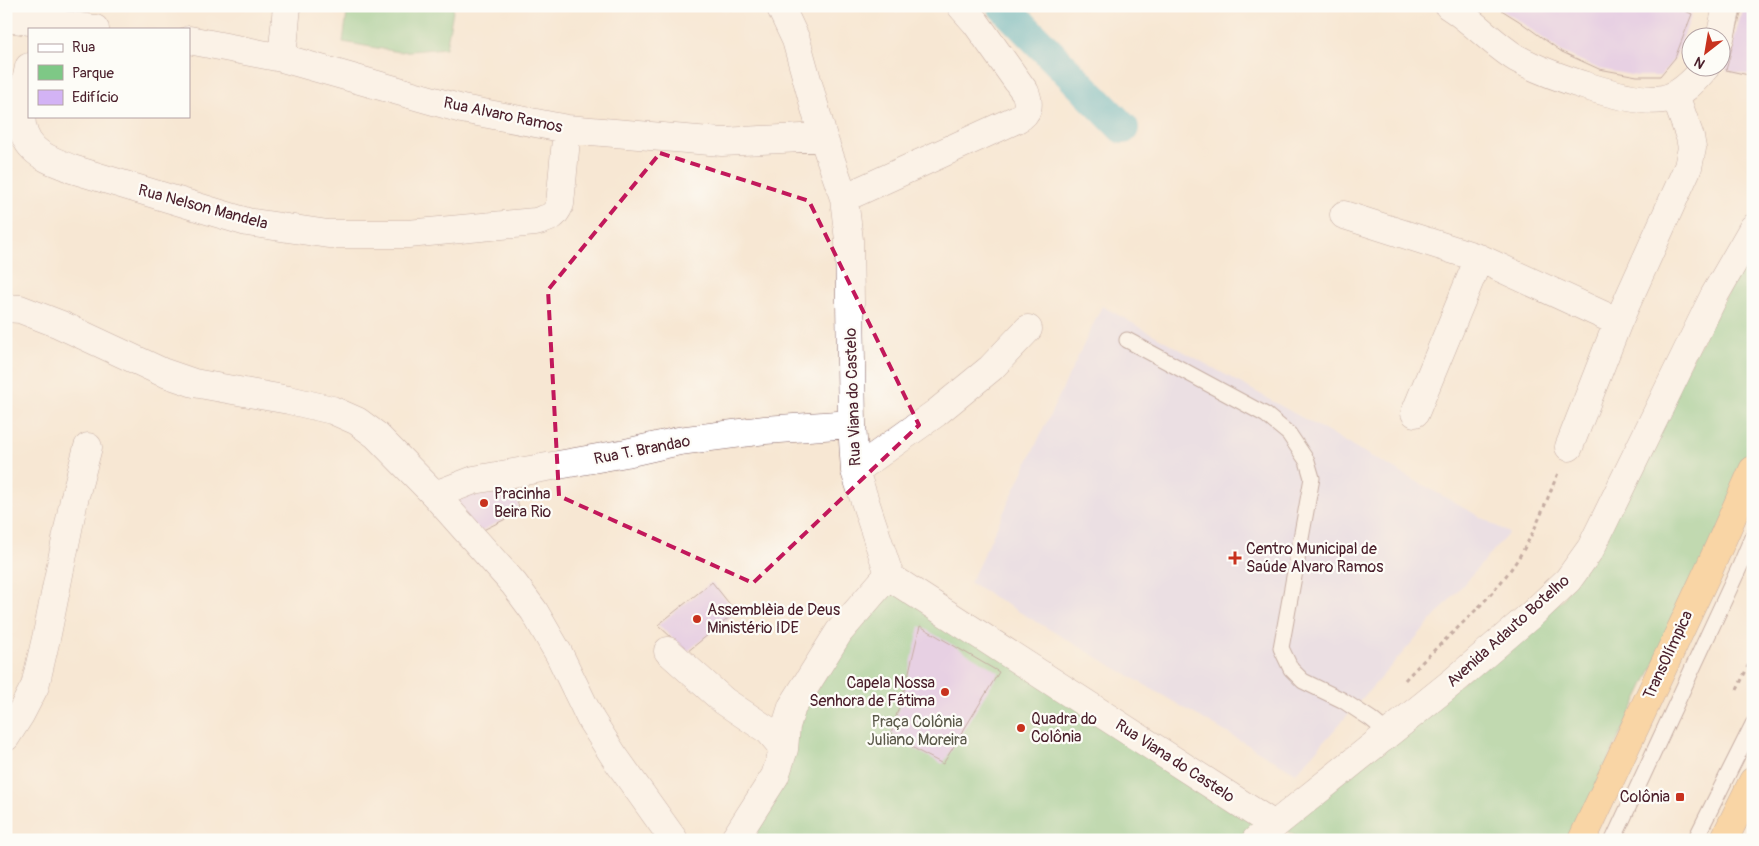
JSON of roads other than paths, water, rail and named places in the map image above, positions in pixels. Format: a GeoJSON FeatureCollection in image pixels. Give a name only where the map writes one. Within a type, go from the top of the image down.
{"type":"FeatureCollection","features":[{"type":"Feature","properties":{"kind":"highway","name":"TransOlímpica"},"geometry":{"type":"LineString","coordinates":[[1582,840],[1710,568],[1753,470]]}},
{"type":"Feature","properties":{"kind":"highway"},"geometry":{"type":"LineString","coordinates":[[1724,840],[1753,781]]}},
{"type":"Feature","properties":{"kind":"street"},"geometry":{"type":"LineString","coordinates":[[282,58],[287,6]]}},
{"type":"Feature","properties":{"kind":"street","name":"Rua Viana do Castelo"},"geometry":{"type":"LineString","coordinates":[[780,6],[796,40],[823,138],[844,198],[849,240],[852,424],[855,471],[890,577],[1265,832]]}},
{"type":"Feature","properties":{"kind":"street"},"geometry":{"type":"LineString","coordinates":[[844,198],[1023,116],[1027,110],[1028,99],[1017,80],[976,23],[961,6]]}},
{"type":"Feature","properties":{"kind":"street"},"geometry":{"type":"LineString","coordinates":[[1449,6],[1466,17],[1515,57],[1553,75],[1618,95],[1644,101],[1664,99],[1675,95],[1696,78]]}},
{"type":"Feature","properties":{"kind":"street"},"geometry":{"type":"LineString","coordinates":[[1722,28],[1726,6]]}},
{"type":"Feature","properties":{"kind":"street"},"geometry":{"type":"LineString","coordinates":[[6,18],[37,25],[80,28]]}},
{"type":"Feature","properties":{"kind":"street","name":"Rua Alvaro Ramos"},"geometry":{"type":"LineString","coordinates":[[190,40],[282,58],[462,109],[567,129],[722,142],[823,138]]}},
{"type":"Feature","properties":{"kind":"street","name":"Rua Nelson Mandela"},"geometry":{"type":"LineString","coordinates":[[28,73],[21,108],[24,134],[33,148],[46,158],[72,169],[247,222],[328,234],[408,234],[535,222],[549,218],[556,213],[560,204],[567,129]]}},
{"type":"Feature","properties":{"kind":"street"},"geometry":{"type":"LineString","coordinates":[[1569,447],[1618,322],[1688,167],[1692,148],[1675,95]]}},
{"type":"Feature","properties":{"kind":"street"},"geometry":{"type":"LineString","coordinates":[[1344,215],[1479,258],[1618,322]]}},
{"type":"Feature","properties":{"kind":"street","name":"Avenida Adauto Botelho"},"geometry":{"type":"LineString","coordinates":[[1265,832],[1455,680],[1532,614],[1568,580],[1591,548],[1714,296],[1753,228]]}},
{"type":"Feature","properties":{"kind":"street"},"geometry":{"type":"LineString","coordinates":[[1415,413],[1479,258]]}},
{"type":"Feature","properties":{"kind":"street"},"geometry":{"type":"LineString","coordinates":[[6,308],[20,309],[59,324],[162,372],[194,383],[289,400],[332,410],[357,421],[376,435],[435,496],[514,584],[534,611],[559,654],[591,720],[614,756],[674,840]]}},
{"type":"Feature","properties":{"kind":"street"},"geometry":{"type":"LineString","coordinates":[[855,471],[936,412],[991,368],[1028,329]]}},
{"type":"Feature","properties":{"kind":"street","name":"Rua T. Brandao"},"geometry":{"type":"LineString","coordinates":[[435,496],[474,480],[617,455],[678,441],[765,430],[852,424]]}},
{"type":"Feature","properties":{"kind":"street"},"geometry":{"type":"LineString","coordinates":[[6,738],[35,686],[74,500],[88,447]]}},
{"type":"Feature","properties":{"kind":"street"},"geometry":{"type":"LineString","coordinates":[[734,840],[775,776],[784,749],[786,726],[792,706],[839,632],[883,581],[890,577]]}},
{"type":"Feature","properties":{"kind":"street"},"geometry":{"type":"LineString","coordinates":[[668,651],[724,701],[769,731],[784,749]]}},
{"type":"Feature","properties":{"kind":"lane"},"geometry":{"type":"LineString","coordinates":[[1127,340],[1266,415],[1289,434],[1307,460],[1312,478],[1281,648],[1291,669],[1303,681],[1342,700],[1388,733]]}},
{"type":"Feature","properties":{"kind":"lane","name":"TransOlímpica"},"geometry":{"type":"LineString","coordinates":[[1614,840],[1753,535]]}},
{"type":"Feature","properties":{"kind":"lane"},"geometry":{"type":"LineString","coordinates":[[1695,840],[1753,724]]}},
{"type":"Feature","properties":{"kind":"waterway"},"geometry":{"type":"LineString","coordinates":[[1003,6],[1123,128]]}},
{"type":"Feature","properties":{"kind":"place","name":"Pracinha Beira Rio"},"geometry":{"type":"Point","coordinates":[484,503]}},
{"type":"Feature","properties":{"kind":"place","name":"Centro Municipal de Saúde Alvaro Ramos"},"geometry":{"type":"Point","coordinates":[1235,558]}},
{"type":"Feature","properties":{"kind":"place","name":"Assemblèia de Deus Ministério IDE"},"geometry":{"type":"Point","coordinates":[697,619]}},
{"type":"Feature","properties":{"kind":"place","name":"Capela Nossa Senhora de Fátima"},"geometry":{"type":"Point","coordinates":[945,692]}},
{"type":"Feature","properties":{"kind":"place","name":"Quadra do Colônia"},"geometry":{"type":"Point","coordinates":[1021,728]}},
{"type":"Feature","properties":{"kind":"place","name":"Colônia"},"geometry":{"type":"Point","coordinates":[1680,797]}},
{"type":"Feature","properties":{"kind":"park label","name":"Praça Colônia Juliano Moreira"},"geometry":{"type":"Point","coordinates":[917,731]}}]}
